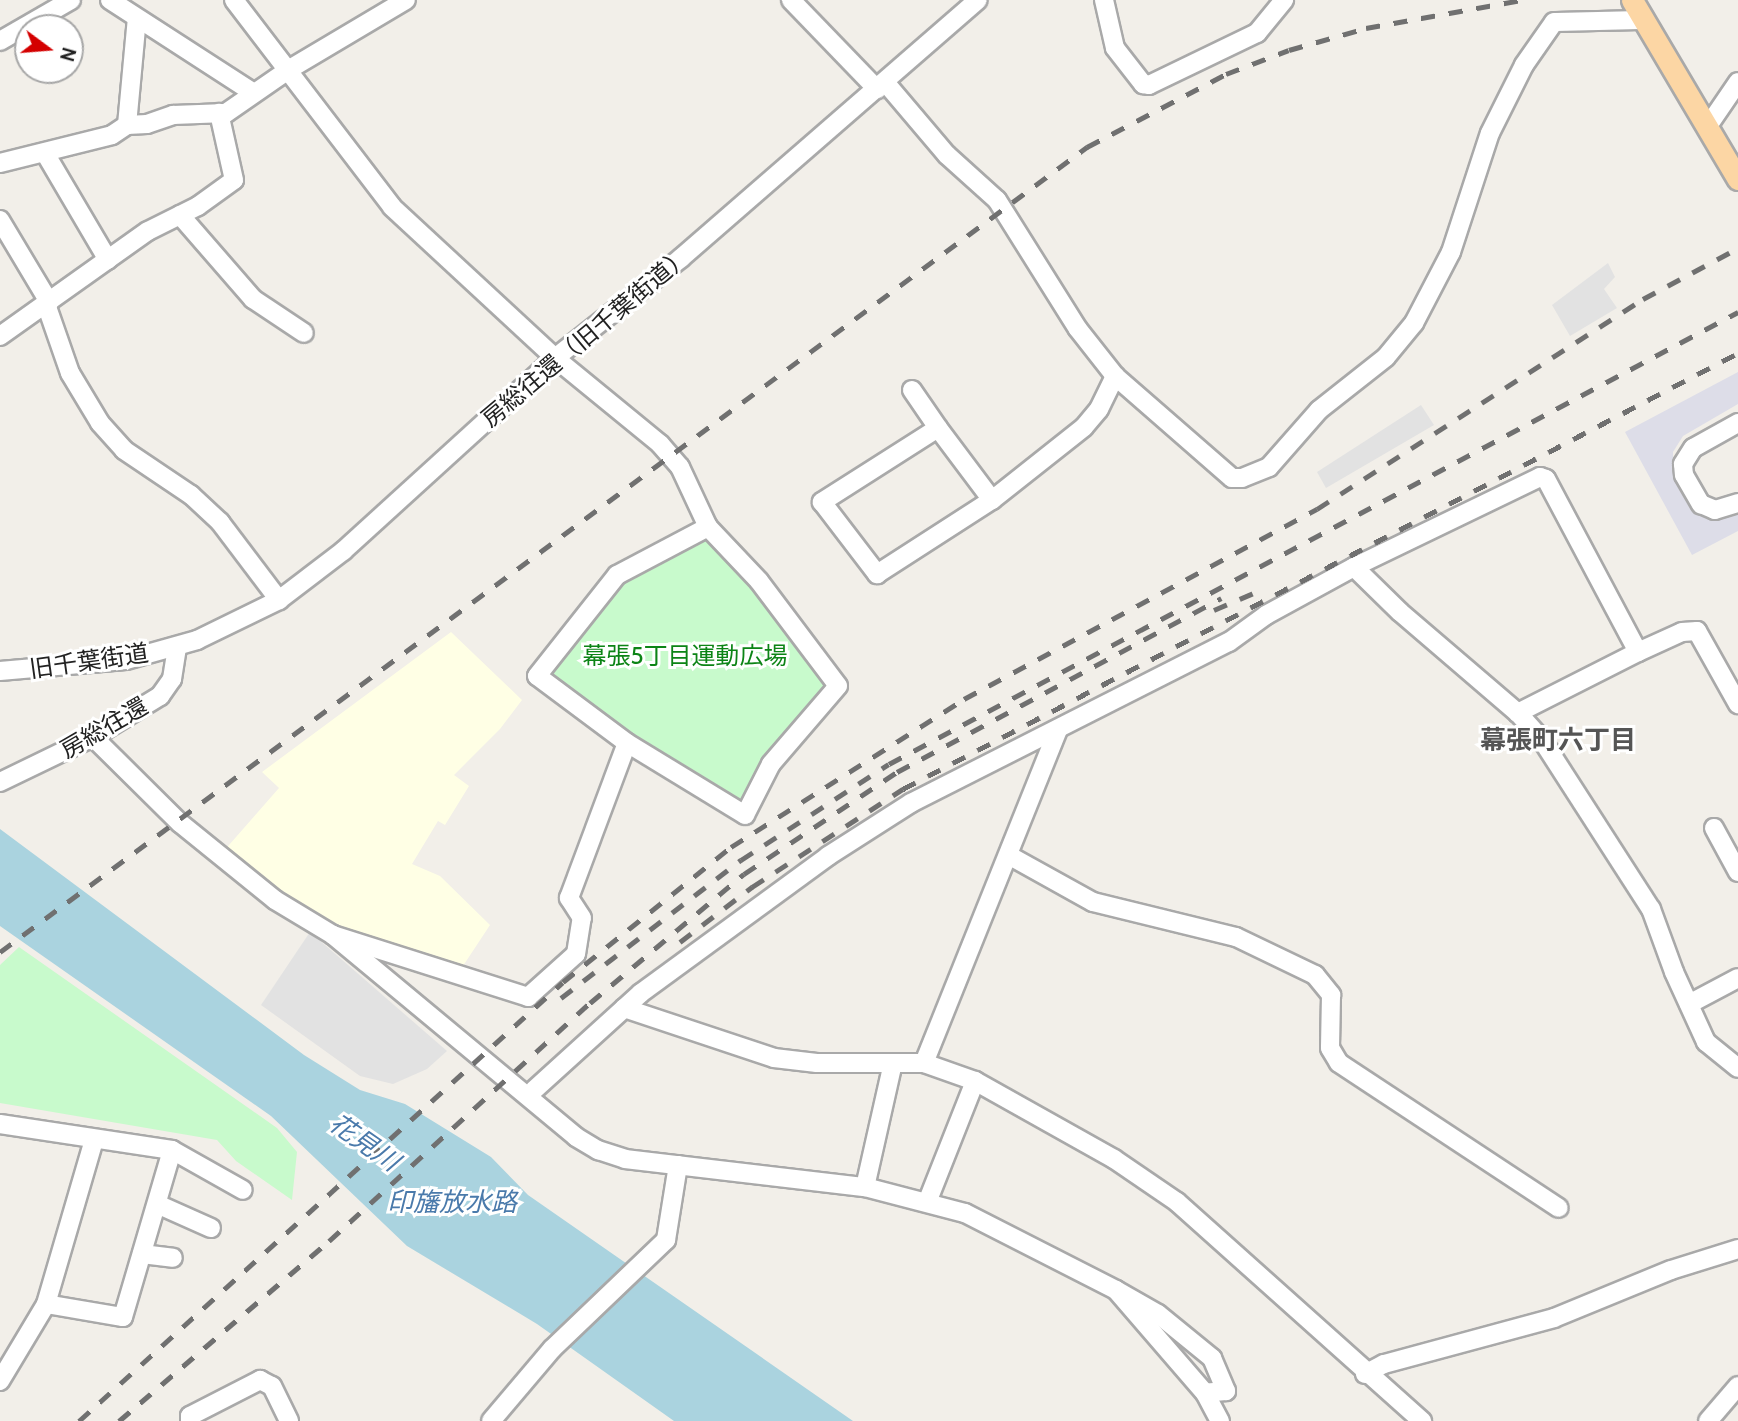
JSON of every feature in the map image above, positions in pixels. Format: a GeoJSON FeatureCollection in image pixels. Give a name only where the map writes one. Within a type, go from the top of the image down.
{"type":"FeatureCollection","features":[{"type":"Feature","properties":{"kind":"main road"},"geometry":{"type":"LineString","coordinates":[[1632,0],[1738,179]]}},
{"type":"Feature","properties":{"kind":"street"},"geometry":{"type":"LineString","coordinates":[[0,41],[71,0]]}},
{"type":"Feature","properties":{"kind":"street"},"geometry":{"type":"LineString","coordinates":[[110,0],[254,93]]}},
{"type":"Feature","properties":{"kind":"street"},"geometry":{"type":"LineString","coordinates":[[234,0],[288,69],[299,90],[392,207],[555,358],[660,443],[686,477],[708,527],[759,581],[838,686],[771,764],[745,815],[626,743],[537,676],[617,575],[708,527]]}},
{"type":"Feature","properties":{"kind":"street"},"geometry":{"type":"LineString","coordinates":[[0,163],[112,135],[127,125],[147,124],[173,115],[219,113],[406,0]]}},
{"type":"Feature","properties":{"kind":"street"},"geometry":{"type":"LineString","coordinates":[[791,0],[881,85],[947,155],[997,200],[1078,329],[1115,376],[1232,478],[1260,474],[1319,410],[1386,357],[1414,323],[1454,243],[1490,133],[1524,65],[1554,22],[1642,20]]}},
{"type":"Feature","properties":{"kind":"street","name":"房総往還（旧千葉街道）"},"geometry":{"type":"LineString","coordinates":[[177,647],[279,600],[343,551],[555,358],[681,258],[978,0]]}},
{"type":"Feature","properties":{"kind":"street"},"geometry":{"type":"LineString","coordinates":[[1104,0],[1115,48],[1143,84],[1149,85],[1257,33],[1284,0]]}},
{"type":"Feature","properties":{"kind":"street"},"geometry":{"type":"LineString","coordinates":[[127,125],[137,18]]}},
{"type":"Feature","properties":{"kind":"street"},"geometry":{"type":"LineString","coordinates":[[1708,126],[1738,82]]}},
{"type":"Feature","properties":{"kind":"street"},"geometry":{"type":"LineString","coordinates":[[0,336],[108,260],[233,180],[219,113]]}},
{"type":"Feature","properties":{"kind":"street"},"geometry":{"type":"LineString","coordinates":[[45,153],[108,260]]}},
{"type":"Feature","properties":{"kind":"street"},"geometry":{"type":"LineString","coordinates":[[180,215],[253,299],[304,333]]}},
{"type":"Feature","properties":{"kind":"street"},"geometry":{"type":"LineString","coordinates":[[0,220],[48,303],[71,373],[100,423],[124,450],[191,495],[220,523],[279,600]]}},
{"type":"Feature","properties":{"kind":"street"},"geometry":{"type":"LineString","coordinates":[[938,428],[822,502],[877,574],[992,500],[1084,427],[1099,410],[1115,376]]}},
{"type":"Feature","properties":{"kind":"street"},"geometry":{"type":"LineString","coordinates":[[912,390],[992,500]]}},
{"type":"Feature","properties":{"kind":"street"},"geometry":{"type":"LineString","coordinates":[[1738,423],[1693,448],[1683,464],[1684,475],[1701,504],[1715,510],[1738,503]]}},
{"type":"Feature","properties":{"kind":"street"},"geometry":{"type":"LineString","coordinates":[[534,1090],[624,1008],[828,856],[911,803],[1229,642],[1266,615],[1354,567],[1540,477],[1546,479],[1638,652]]}},
{"type":"Feature","properties":{"kind":"street"},"geometry":{"type":"LineString","coordinates":[[1354,567],[1400,612],[1518,713],[1542,740],[1651,909],[1706,1042],[1738,1068]]}},
{"type":"Feature","properties":{"kind":"street"},"geometry":{"type":"LineString","coordinates":[[1518,713],[1689,629],[1697,631],[1738,704]]}},
{"type":"Feature","properties":{"kind":"street","name":"旧千葉街道"},"geometry":{"type":"LineString","coordinates":[[0,671],[113,662],[177,647]]}},
{"type":"Feature","properties":{"kind":"street","name":"房総往還"},"geometry":{"type":"LineString","coordinates":[[0,782],[93,737],[160,696],[172,678],[177,647]]}},
{"type":"Feature","properties":{"kind":"street"},"geometry":{"type":"LineString","coordinates":[[924,1063],[1010,856],[1058,729]]}},
{"type":"Feature","properties":{"kind":"street"},"geometry":{"type":"LineString","coordinates":[[93,737],[180,823],[275,900],[333,935],[576,1138],[625,1159],[864,1187],[928,1200],[965,1213],[1158,1314],[1212,1357],[1226,1391],[1205,1393]]}},
{"type":"Feature","properties":{"kind":"street"},"geometry":{"type":"LineString","coordinates":[[333,935],[528,997],[576,954],[582,918],[569,898],[626,743]]}},
{"type":"Feature","properties":{"kind":"street"},"geometry":{"type":"LineString","coordinates":[[1714,828],[1738,872]]}},
{"type":"Feature","properties":{"kind":"street"},"geometry":{"type":"LineString","coordinates":[[1010,856],[1093,902],[1236,937],[1315,975],[1331,995],[1330,1048],[1339,1063],[1559,1208]]}},
{"type":"Feature","properties":{"kind":"street"},"geometry":{"type":"LineString","coordinates":[[1689,1004],[1738,978]]}},
{"type":"Feature","properties":{"kind":"street"},"geometry":{"type":"LineString","coordinates":[[624,1008],[774,1058],[817,1063],[924,1063],[975,1081],[1114,1159],[1177,1202],[1365,1374],[1422,1421]]}},
{"type":"Feature","properties":{"kind":"street"},"geometry":{"type":"LineString","coordinates":[[864,1187],[893,1063]]}},
{"type":"Feature","properties":{"kind":"street"},"geometry":{"type":"LineString","coordinates":[[928,1200],[975,1081]]}},
{"type":"Feature","properties":{"kind":"street"},"geometry":{"type":"LineString","coordinates":[[0,1124],[172,1150],[243,1190]]}},
{"type":"Feature","properties":{"kind":"street"},"geometry":{"type":"LineString","coordinates":[[0,1381],[46,1304],[94,1140]]}},
{"type":"Feature","properties":{"kind":"street"},"geometry":{"type":"LineString","coordinates":[[46,1304],[123,1317],[172,1150]]}},
{"type":"Feature","properties":{"kind":"street"},"geometry":{"type":"LineString","coordinates":[[491,1421],[552,1349],[650,1260],[670,1231],[678,1165]]}},
{"type":"Feature","properties":{"kind":"street"},"geometry":{"type":"LineString","coordinates":[[157,1204],[211,1228]]}},
{"type":"Feature","properties":{"kind":"street"},"geometry":{"type":"LineString","coordinates":[[1365,1374],[1396,1361],[1554,1318],[1671,1270],[1738,1249]]}},
{"type":"Feature","properties":{"kind":"street"},"geometry":{"type":"LineString","coordinates":[[142,1254],[173,1258]]}},
{"type":"Feature","properties":{"kind":"street"},"geometry":{"type":"LineString","coordinates":[[1116,1290],[1205,1393],[1220,1421]]}},
{"type":"Feature","properties":{"kind":"street"},"geometry":{"type":"LineString","coordinates":[[190,1421],[190,1416],[260,1380],[272,1386],[289,1421]]}},
{"type":"Feature","properties":{"kind":"street"},"geometry":{"type":"LineString","coordinates":[[1708,1421],[1738,1386]]}},
{"type":"Feature","properties":{"kind":"shaded area"},"geometry":{"type":"Polygon","coordinates":[[[1608,263],[1615,277],[1604,289],[1617,308],[1570,336],[1552,305],[1608,263]]]}},
{"type":"Feature","properties":{"kind":"shaded area"},"geometry":{"type":"Polygon","coordinates":[[[1738,372],[1738,404],[1683,436],[1673,452],[1673,471],[1689,505],[1704,514],[1738,506],[1738,531],[1692,555],[1625,432],[1738,372]]]}},
{"type":"Feature","properties":{"kind":"shaded area"},"geometry":{"type":"Polygon","coordinates":[[[1421,405],[1434,425],[1326,488],[1317,472],[1421,405]]]}},
{"type":"Feature","properties":{"kind":"shaded area"},"geometry":{"type":"Polygon","coordinates":[[[451,632],[522,700],[500,729],[454,775],[469,786],[445,825],[438,821],[412,864],[440,876],[490,925],[461,969],[323,924],[222,853],[279,788],[262,772],[451,632]]]}},
{"type":"Feature","properties":{"kind":"shaded area"},"geometry":{"type":"Polygon","coordinates":[[[310,932],[447,1051],[427,1069],[393,1084],[360,1076],[261,1005],[310,932]]]}},
{"type":"Feature","properties":{"kind":"green space","name":"幕張5丁目運動広場"},"geometry":{"type":"Polygon","coordinates":[[[705,539],[713,539],[754,584],[830,681],[747,805],[738,806],[623,734],[548,678],[548,672],[620,578],[705,539]]]}},
{"type":"Feature","properties":{"kind":"green space"},"geometry":{"type":"Polygon","coordinates":[[[19,947],[277,1128],[297,1152],[292,1200],[236,1161],[217,1140],[0,1103],[0,965],[19,947]]]}},
{"type":"Feature","properties":{"kind":"water","name":"印旛放水路"},"geometry":{"type":"Polygon","coordinates":[[[0,829],[304,1055],[360,1090],[405,1104],[491,1157],[528,1195],[853,1421],[674,1421],[537,1324],[407,1246],[271,1116],[0,926],[0,829]]]}},
{"type":"Feature","properties":{"kind":"railway"},"geometry":{"type":"LineString","coordinates":[[0,952],[1087,147],[1226,74],[1289,50],[1366,28],[1522,0]]}},
{"type":"Feature","properties":{"kind":"railway"},"geometry":{"type":"LineString","coordinates":[[79,1421],[563,982],[731,847],[964,699],[1317,509],[1643,299],[1738,248]]}},
{"type":"Feature","properties":{"kind":"railway"},"geometry":{"type":"LineString","coordinates":[[561,998],[741,860],[889,764],[1738,312]]}},
{"type":"Feature","properties":{"kind":"railway"},"geometry":{"type":"LineString","coordinates":[[680,942],[752,887],[903,789],[1738,353]]}},
{"type":"Feature","properties":{"kind":"railway"},"geometry":{"type":"LineString","coordinates":[[1214,610],[1256,592]]}},
{"type":"Feature","properties":{"kind":"railway"},"geometry":{"type":"LineString","coordinates":[[119,1421],[329,1241],[590,1003],[744,874],[897,772],[1221,598]]}},
{"type":"Feature","properties":{"kind":"district","name":"幕張町六丁目"},"geometry":{"type":"Point","coordinates":[1558,741]}},
{"type":"Feature","properties":{"kind":"water label","name":"花見川"},"geometry":{"type":"Point","coordinates":[364,1143]}}]}
